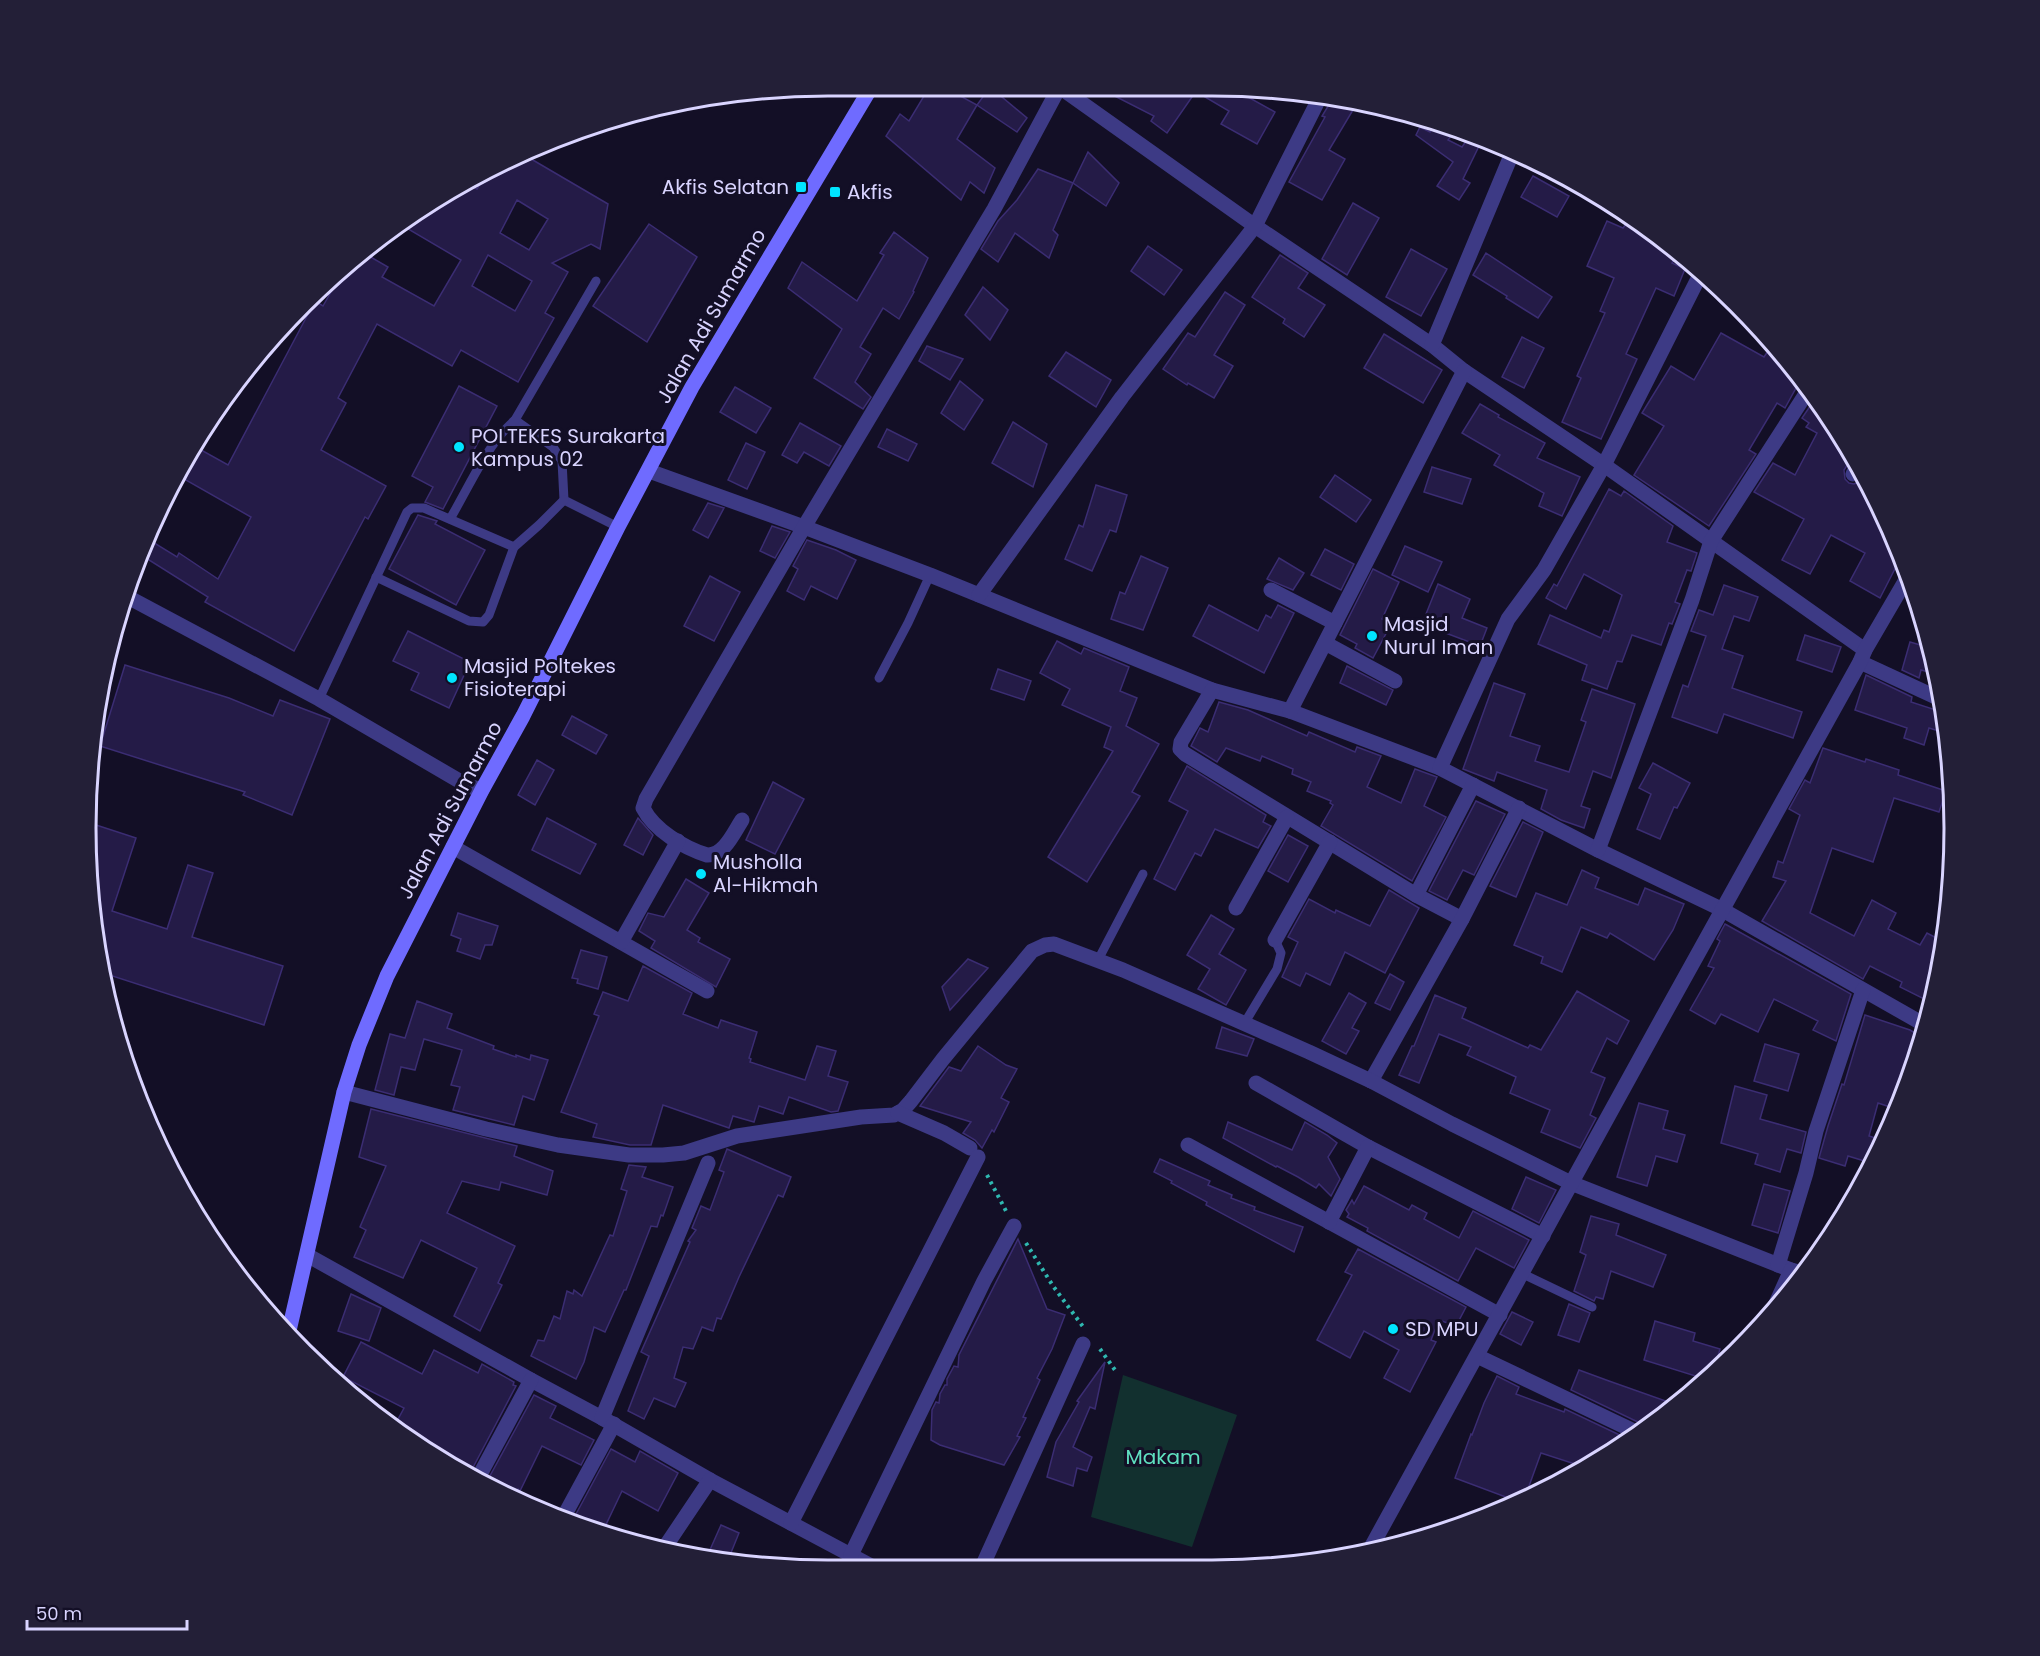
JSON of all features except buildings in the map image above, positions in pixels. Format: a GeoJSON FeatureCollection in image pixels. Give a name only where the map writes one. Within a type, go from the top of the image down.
{"type":"FeatureCollection","features":[{"type":"Feature","properties":{"kind":"main road","name":"Jalan Adi Sumarmo"},"geometry":{"type":"LineString","coordinates":[[290,1325],[344,1092],[374,1004],[453,847],[475,788],[523,716],[618,526],[692,387],[866,96]]}},
{"type":"Feature","properties":{"kind":"street"},"geometry":{"type":"LineString","coordinates":[[742,820],[727,843],[719,852],[712,855],[699,852],[663,831],[643,808],[646,799],[804,527],[994,209],[1054,96]]}},
{"type":"Feature","properties":{"kind":"street"},"geometry":{"type":"LineString","coordinates":[[1072,96],[1255,226],[1432,345],[1464,371],[1604,465],[1711,541],[1862,656],[1932,694]]}},
{"type":"Feature","properties":{"kind":"street"},"geometry":{"type":"LineString","coordinates":[[979,595],[1122,397],[1255,226],[1317,103]]}},
{"type":"Feature","properties":{"kind":"street"},"geometry":{"type":"LineString","coordinates":[[1432,345],[1509,159]]}},
{"type":"Feature","properties":{"kind":"street"},"geometry":{"type":"LineString","coordinates":[[1440,768],[1508,620],[1544,570],[1604,465],[1697,280]]}},
{"type":"Feature","properties":{"kind":"street"},"geometry":{"type":"LineString","coordinates":[[1290,711],[1464,371]]}},
{"type":"Feature","properties":{"kind":"street"},"geometry":{"type":"LineString","coordinates":[[1598,850],[1692,600],[1711,541],[1804,397]]}},
{"type":"Feature","properties":{"kind":"street"},"geometry":{"type":"LineString","coordinates":[[649,471],[930,575],[1212,690],[1290,711],[1440,768],[1598,850],[1721,909],[1918,1020]]}},
{"type":"Feature","properties":{"kind":"street"},"geometry":{"type":"LineString","coordinates":[[1374,1541],[1523,1274],[1721,909],[1902,586]]}},
{"type":"Feature","properties":{"kind":"street"},"geometry":{"type":"LineString","coordinates":[[1271,590],[1335,623]]}},
{"type":"Feature","properties":{"kind":"street"},"geometry":{"type":"LineString","coordinates":[[133,600],[319,699],[475,788]]}},
{"type":"Feature","properties":{"kind":"street"},"geometry":{"type":"LineString","coordinates":[[1325,643],[1395,681]]}},
{"type":"Feature","properties":{"kind":"street"},"geometry":{"type":"LineString","coordinates":[[1212,690],[1181,742],[1180,749],[1185,754],[1416,895],[1462,919]]}},
{"type":"Feature","properties":{"kind":"street"},"geometry":{"type":"LineString","coordinates":[[1416,895],[1473,785]]}},
{"type":"Feature","properties":{"kind":"street"},"geometry":{"type":"LineString","coordinates":[[1371,1081],[1462,919],[1519,808]]}},
{"type":"Feature","properties":{"kind":"street"},"geometry":{"type":"LineString","coordinates":[[1236,908],[1287,817]]}},
{"type":"Feature","properties":{"kind":"street"},"geometry":{"type":"LineString","coordinates":[[621,942],[678,841]]}},
{"type":"Feature","properties":{"kind":"street"},"geometry":{"type":"LineString","coordinates":[[1275,940],[1330,842]]}},
{"type":"Feature","properties":{"kind":"street"},"geometry":{"type":"LineString","coordinates":[[453,847],[707,991]]}},
{"type":"Feature","properties":{"kind":"street"},"geometry":{"type":"LineString","coordinates":[[344,1092],[496,1131],[594,1152],[629,1155],[684,1153],[736,1136],[861,1117],[894,1115],[911,1101],[1032,951],[1045,945],[1054,945],[1098,960],[1371,1081],[1571,1183],[1790,1270]]}},
{"type":"Feature","properties":{"kind":"street"},"geometry":{"type":"LineString","coordinates":[[1783,1286],[1790,1270],[1806,1173],[1816,1131],[1863,990]]}},
{"type":"Feature","properties":{"kind":"street"},"geometry":{"type":"LineString","coordinates":[[1256,1083],[1368,1147],[1543,1236]]}},
{"type":"Feature","properties":{"kind":"street"},"geometry":{"type":"LineString","coordinates":[[791,1523],[974,1153],[944,1133],[898,1113]]}},
{"type":"Feature","properties":{"kind":"street"},"geometry":{"type":"LineString","coordinates":[[1188,1145],[1500,1315]]}},
{"type":"Feature","properties":{"kind":"street"},"geometry":{"type":"LineString","coordinates":[[1329,1222],[1368,1147]]}},
{"type":"Feature","properties":{"kind":"street"},"geometry":{"type":"LineString","coordinates":[[566,1511],[608,1421],[708,1163]]}},
{"type":"Feature","properties":{"kind":"street"},"geometry":{"type":"LineString","coordinates":[[851,1555],[984,1281],[1014,1226]]}},
{"type":"Feature","properties":{"kind":"street"},"geometry":{"type":"LineString","coordinates":[[307,1255],[710,1480],[860,1560]]}},
{"type":"Feature","properties":{"kind":"street"},"geometry":{"type":"LineString","coordinates":[[985,1560],[1088,1340]]}},
{"type":"Feature","properties":{"kind":"street"},"geometry":{"type":"LineString","coordinates":[[1477,1356],[1630,1429]]}},
{"type":"Feature","properties":{"kind":"street"},"geometry":{"type":"LineString","coordinates":[[481,1472],[531,1380]]}},
{"type":"Feature","properties":{"kind":"street"},"geometry":{"type":"LineString","coordinates":[[668,1542],[710,1480]]}},
{"type":"Feature","properties":{"kind":"lane"},"geometry":{"type":"LineString","coordinates":[[450,519],[503,430],[515,420],[596,281]]}},
{"type":"Feature","properties":{"kind":"lane"},"geometry":{"type":"LineString","coordinates":[[376,578],[469,621],[483,622],[489,615],[514,547],[564,500],[562,461],[553,447],[515,420]]}},
{"type":"Feature","properties":{"kind":"lane"},"geometry":{"type":"LineString","coordinates":[[564,500],[618,526]]}},
{"type":"Feature","properties":{"kind":"lane"},"geometry":{"type":"LineString","coordinates":[[319,699],[407,512],[412,508],[424,508],[514,547]]}},
{"type":"Feature","properties":{"kind":"lane"},"geometry":{"type":"LineString","coordinates":[[879,678],[930,575]]}},
{"type":"Feature","properties":{"kind":"lane"},"geometry":{"type":"LineString","coordinates":[[1098,960],[1143,874]]}},
{"type":"Feature","properties":{"kind":"lane"},"geometry":{"type":"LineString","coordinates":[[1244,1024],[1277,969],[1281,953],[1275,940]]}},
{"type":"Feature","properties":{"kind":"lane"},"geometry":{"type":"LineString","coordinates":[[1523,1274],[1592,1307]]}},
{"type":"Feature","properties":{"kind":"path"},"geometry":{"type":"LineString","coordinates":[[974,1153],[1014,1226],[1088,1340],[1115,1370]]}},
{"type":"Feature","properties":{"kind":"green space","name":"Makam"},"geometry":{"type":"Polygon","coordinates":[[[1123,1375],[1237,1415],[1192,1547],[1091,1517],[1123,1375]]]}},
{"type":"Feature","properties":{"kind":"place","name":"Akfis Selatan"},"geometry":{"type":"Point","coordinates":[801,187]}},
{"type":"Feature","properties":{"kind":"place","name":"Akfis"},"geometry":{"type":"Point","coordinates":[835,192]}},
{"type":"Feature","properties":{"kind":"place","name":"POLTEKES Surakarta Kampus 02"},"geometry":{"type":"Point","coordinates":[459,447]}},
{"type":"Feature","properties":{"kind":"place","name":"Masjid Nurul Iman"},"geometry":{"type":"Point","coordinates":[1372,636]}},
{"type":"Feature","properties":{"kind":"place","name":"Masjid Poltekes Fisioterapi"},"geometry":{"type":"Point","coordinates":[452,678]}},
{"type":"Feature","properties":{"kind":"place","name":"Musholla Al-Hikmah"},"geometry":{"type":"Point","coordinates":[701,874]}},
{"type":"Feature","properties":{"kind":"place","name":"SD MPU"},"geometry":{"type":"Point","coordinates":[1393,1329]}}]}
